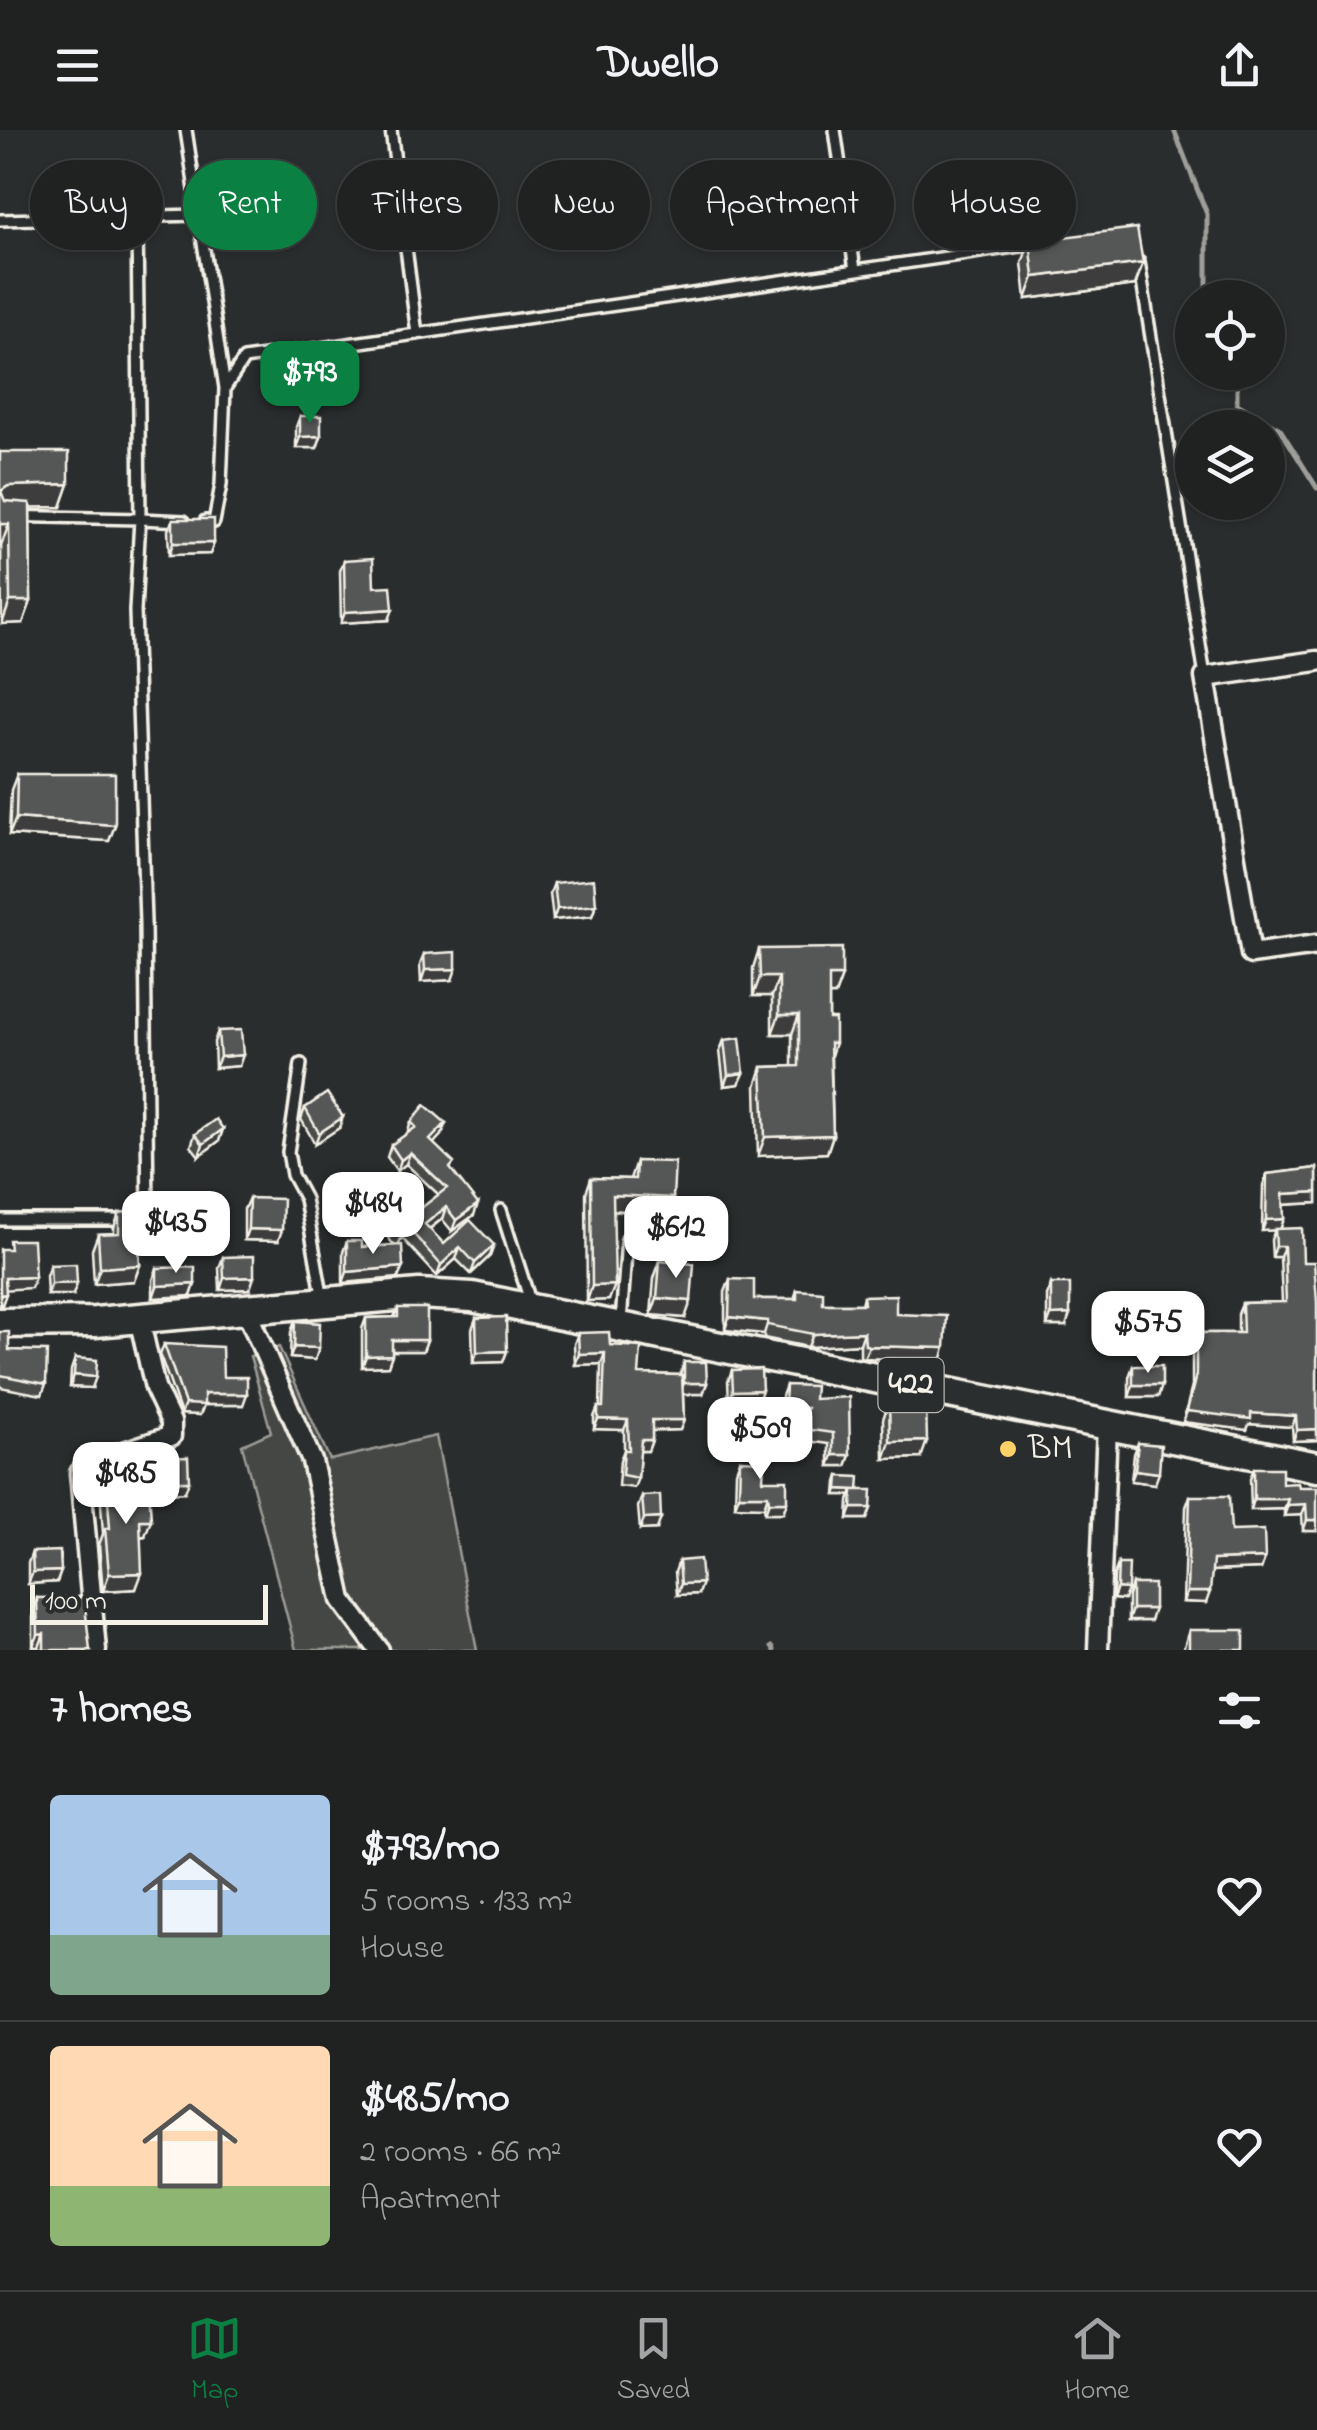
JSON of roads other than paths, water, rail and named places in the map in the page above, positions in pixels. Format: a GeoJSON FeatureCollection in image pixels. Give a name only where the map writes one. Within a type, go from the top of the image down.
{"type":"FeatureCollection","features":[{"type":"Feature","properties":{"kind":"main road","name":"422"},"geometry":{"type":"LineString","coordinates":[[0,1323],[139,1318],[420,1294],[532,1306],[1317,1467]]}},
{"type":"Feature","properties":{"kind":"street"},"geometry":{"type":"LineString","coordinates":[[1317,662],[1205,677],[1250,954],[1317,945]]}},
{"type":"Feature","properties":{"kind":"street"},"geometry":{"type":"LineString","coordinates":[[246,1310],[312,1461],[342,1600],[379,1650]]}},
{"type":"Feature","properties":{"kind":"street"},"geometry":{"type":"LineString","coordinates":[[96,1650],[80,1473],[85,1465],[170,1436],[170,1422],[155,1388],[139,1318]]}},
{"type":"Feature","properties":{"kind":"street"},"geometry":{"type":"LineString","coordinates":[[1098,1650],[1107,1426]]}},
{"type":"Feature","properties":{"kind":"lane"},"geometry":{"type":"LineString","coordinates":[[186,130],[191,160]]}},
{"type":"Feature","properties":{"kind":"lane"},"geometry":{"type":"LineString","coordinates":[[391,130],[417,334]]}},
{"type":"Feature","properties":{"kind":"lane"},"geometry":{"type":"LineString","coordinates":[[835,130],[854,270]]}},
{"type":"Feature","properties":{"kind":"lane"},"geometry":{"type":"LineString","coordinates":[[0,220],[30,219]]}},
{"type":"Feature","properties":{"kind":"lane"},"geometry":{"type":"LineString","coordinates":[[0,1220],[121,1220],[148,1213],[145,922],[134,611],[140,519],[137,250]]}},
{"type":"Feature","properties":{"kind":"lane"},"geometry":{"type":"LineString","coordinates":[[0,516],[214,522],[221,485],[225,388],[204,250]]}},
{"type":"Feature","properties":{"kind":"lane"},"geometry":{"type":"LineString","coordinates":[[219,350],[244,358],[993,250]]}},
{"type":"Feature","properties":{"kind":"lane"},"geometry":{"type":"LineString","coordinates":[[1137,250],[1205,677]]}},
{"type":"Feature","properties":{"kind":"lane"},"geometry":{"type":"LineString","coordinates":[[225,388],[244,358]]}},
{"type":"Feature","properties":{"kind":"lane"},"geometry":{"type":"LineString","coordinates":[[301,1064],[288,1152],[292,1175],[305,1199],[324,1302]]}},
{"type":"Feature","properties":{"kind":"lane"},"geometry":{"type":"LineString","coordinates":[[500,1210],[532,1306]]}},
{"type":"Feature","properties":{"kind":"lane"},"geometry":{"type":"LineString","coordinates":[[621,1326],[627,1239]]}},
{"type":"Feature","properties":{"kind":"waterway"},"geometry":{"type":"LineString","coordinates":[[1174,130],[1207,214],[1207,280]]}},
{"type":"Feature","properties":{"kind":"waterway"},"geometry":{"type":"LineString","coordinates":[[1237,390],[1237,404],[1280,429],[1317,488]]}},
{"type":"Feature","properties":{"kind":"place","name":"BM"},"geometry":{"type":"Point","coordinates":[1008,1449]}}]}
